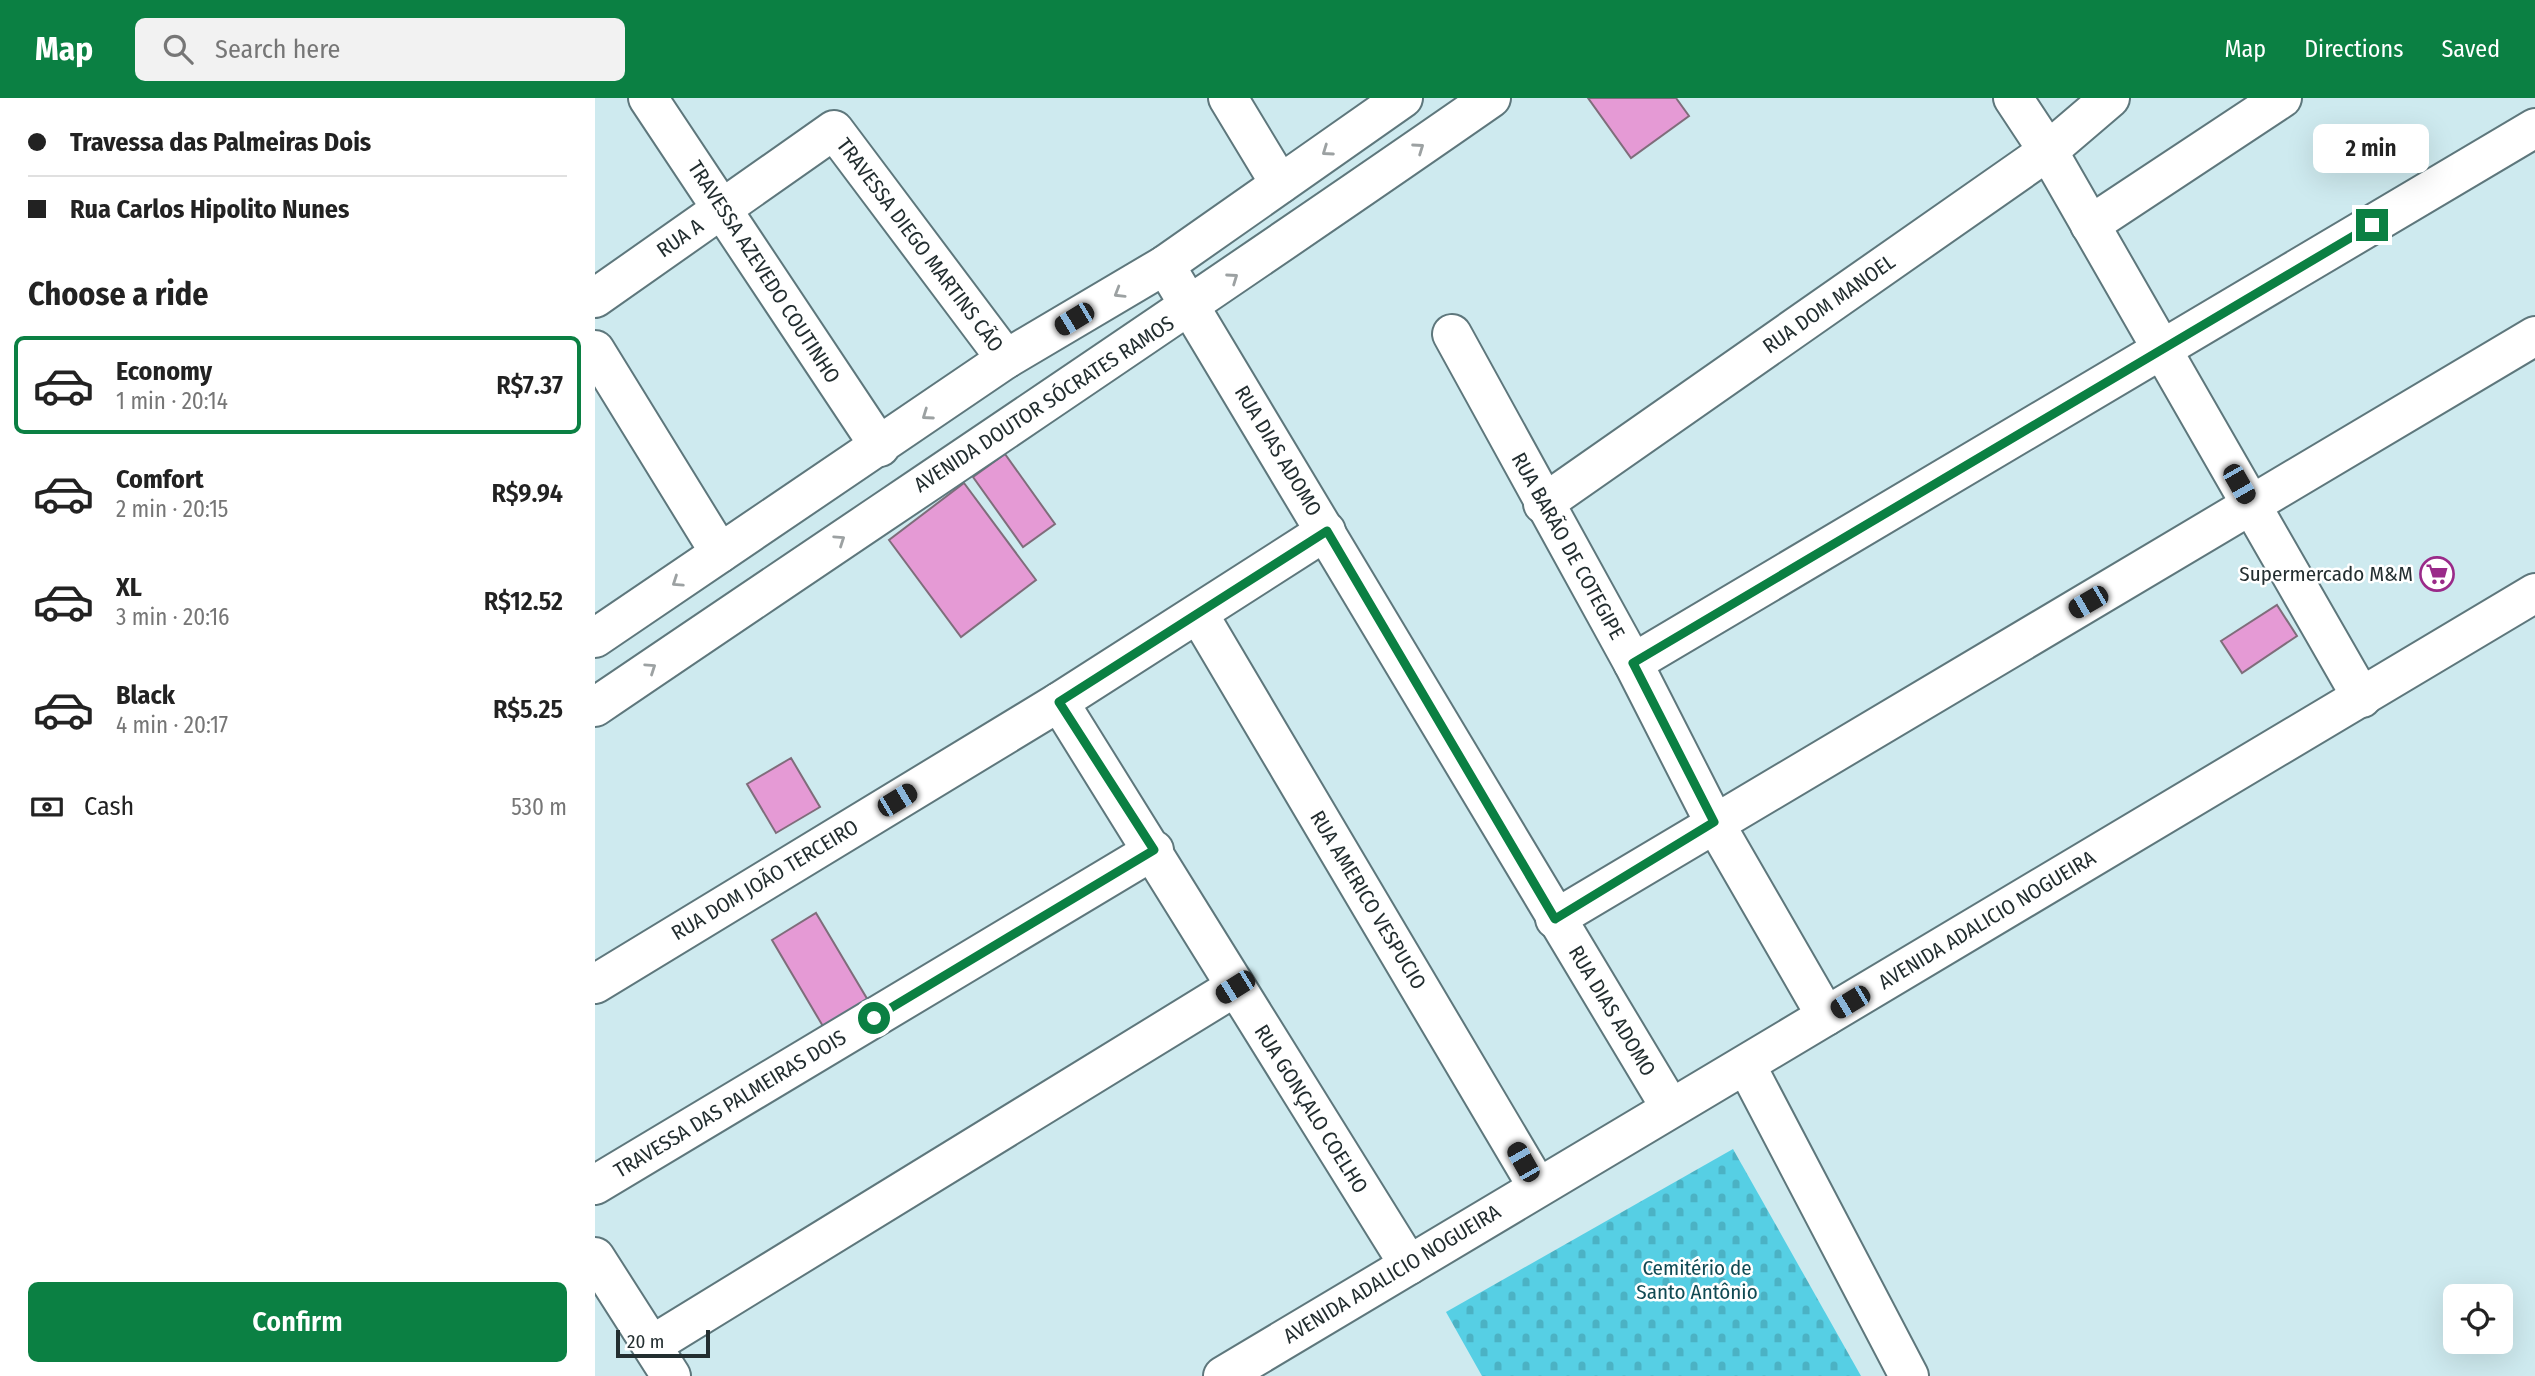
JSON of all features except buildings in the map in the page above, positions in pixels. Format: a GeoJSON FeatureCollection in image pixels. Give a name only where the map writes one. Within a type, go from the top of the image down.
{"type":"FeatureCollection","features":[{"type":"Feature","properties":{"kind":"street","name":"TRAVESSA AZEVEDO COUTINHO"},"geometry":{"type":"LineString","coordinates":[[648,98],[880,447]]}},
{"type":"Feature","properties":{"kind":"street"},"geometry":{"type":"LineString","coordinates":[[1227,98],[1280,184]]}},
{"type":"Feature","properties":{"kind":"street"},"geometry":{"type":"LineString","coordinates":[[595,638],[1006,359],[1165,265],[1403,98]]}},
{"type":"Feature","properties":{"kind":"street","name":"AVENIDA DOUTOR SÓCRATES RAMOS"},"geometry":{"type":"LineString","coordinates":[[595,707],[974,449],[1191,307],[1492,98]]}},
{"type":"Feature","properties":{"kind":"street"},"geometry":{"type":"LineString","coordinates":[[2013,98],[2048,151],[2362,698]]}},
{"type":"Feature","properties":{"kind":"street","name":"RUA DOM MANOEL"},"geometry":{"type":"LineString","coordinates":[[1543,504],[2048,151],[2110,98]]}},
{"type":"Feature","properties":{"kind":"street"},"geometry":{"type":"LineString","coordinates":[[2090,225],[2281,98]]}},
{"type":"Feature","properties":{"kind":"street"},"geometry":{"type":"LineString","coordinates":[[1633,663],[2535,128]]}},
{"type":"Feature","properties":{"kind":"street","name":"RUA A"},"geometry":{"type":"LineString","coordinates":[[595,298],[834,131]]}},
{"type":"Feature","properties":{"kind":"street","name":"TRAVESSA DIEGO MARTINS CÃO"},"geometry":{"type":"LineString","coordinates":[[834,131],[1006,359]]}},
{"type":"Feature","properties":{"kind":"street","name":"RUA DIAS ADOMO"},"geometry":{"type":"LineString","coordinates":[[1165,265],[1327,531],[1555,919],[1670,1107]]}},
{"type":"Feature","properties":{"kind":"street","name":"RUA BARÃO DE COTEGIPE"},"geometry":{"type":"LineString","coordinates":[[1452,334],[1543,504],[1633,663],[1714,822],[1826,1016]]}},
{"type":"Feature","properties":{"kind":"street"},"geometry":{"type":"LineString","coordinates":[[1555,919],[2535,336]]}},
{"type":"Feature","properties":{"kind":"street"},"geometry":{"type":"LineString","coordinates":[[595,350],[720,553]]}},
{"type":"Feature","properties":{"kind":"street","name":"RUA DOM JOÃO TERCEIRO"},"geometry":{"type":"LineString","coordinates":[[595,984],[1059,702],[1327,531]]}},
{"type":"Feature","properties":{"kind":"street","name":"AVENIDA ADALICIO NOGUEIRA"},"geometry":{"type":"LineString","coordinates":[[1223,1376],[1537,1186],[1746,1065],[2535,593]]}},
{"type":"Feature","properties":{"kind":"street","name":"RUA AMERICO VESPUCIO"},"geometry":{"type":"LineString","coordinates":[[1199,615],[1537,1186]]}},
{"type":"Feature","properties":{"kind":"street","name":"RUA GONÇALO COELHO"},"geometry":{"type":"LineString","coordinates":[[1059,702],[1154,850],[1235,987],[1409,1265]]}},
{"type":"Feature","properties":{"kind":"street","name":"TRAVESSA DAS PALMEIRAS DOIS"},"geometry":{"type":"LineString","coordinates":[[595,1185],[1154,850]]}},
{"type":"Feature","properties":{"kind":"street"},"geometry":{"type":"LineString","coordinates":[[595,1257],[662,1361],[1235,987]]}},
{"type":"Feature","properties":{"kind":"street"},"geometry":{"type":"LineString","coordinates":[[1746,1065],[1909,1376]]}},
{"type":"Feature","properties":{"kind":"green space","name":"Cemitério de Santo Antônio"},"geometry":{"type":"Polygon","coordinates":[[[1733,1149],[1861,1376],[1482,1376],[1446,1312],[1733,1149]]]}},
{"type":"Feature","properties":{"kind":"place","name":"Supermercado M&M"},"geometry":{"type":"Point","coordinates":[2437,574]}},
{"type":"Feature","properties":{"kind":"route"},"geometry":{"type":"LineString","coordinates":[[874,1018],[1154,850],[1059,702],[1327,531],[1555,919],[1714,822],[1633,663],[2372,225]]}}]}
